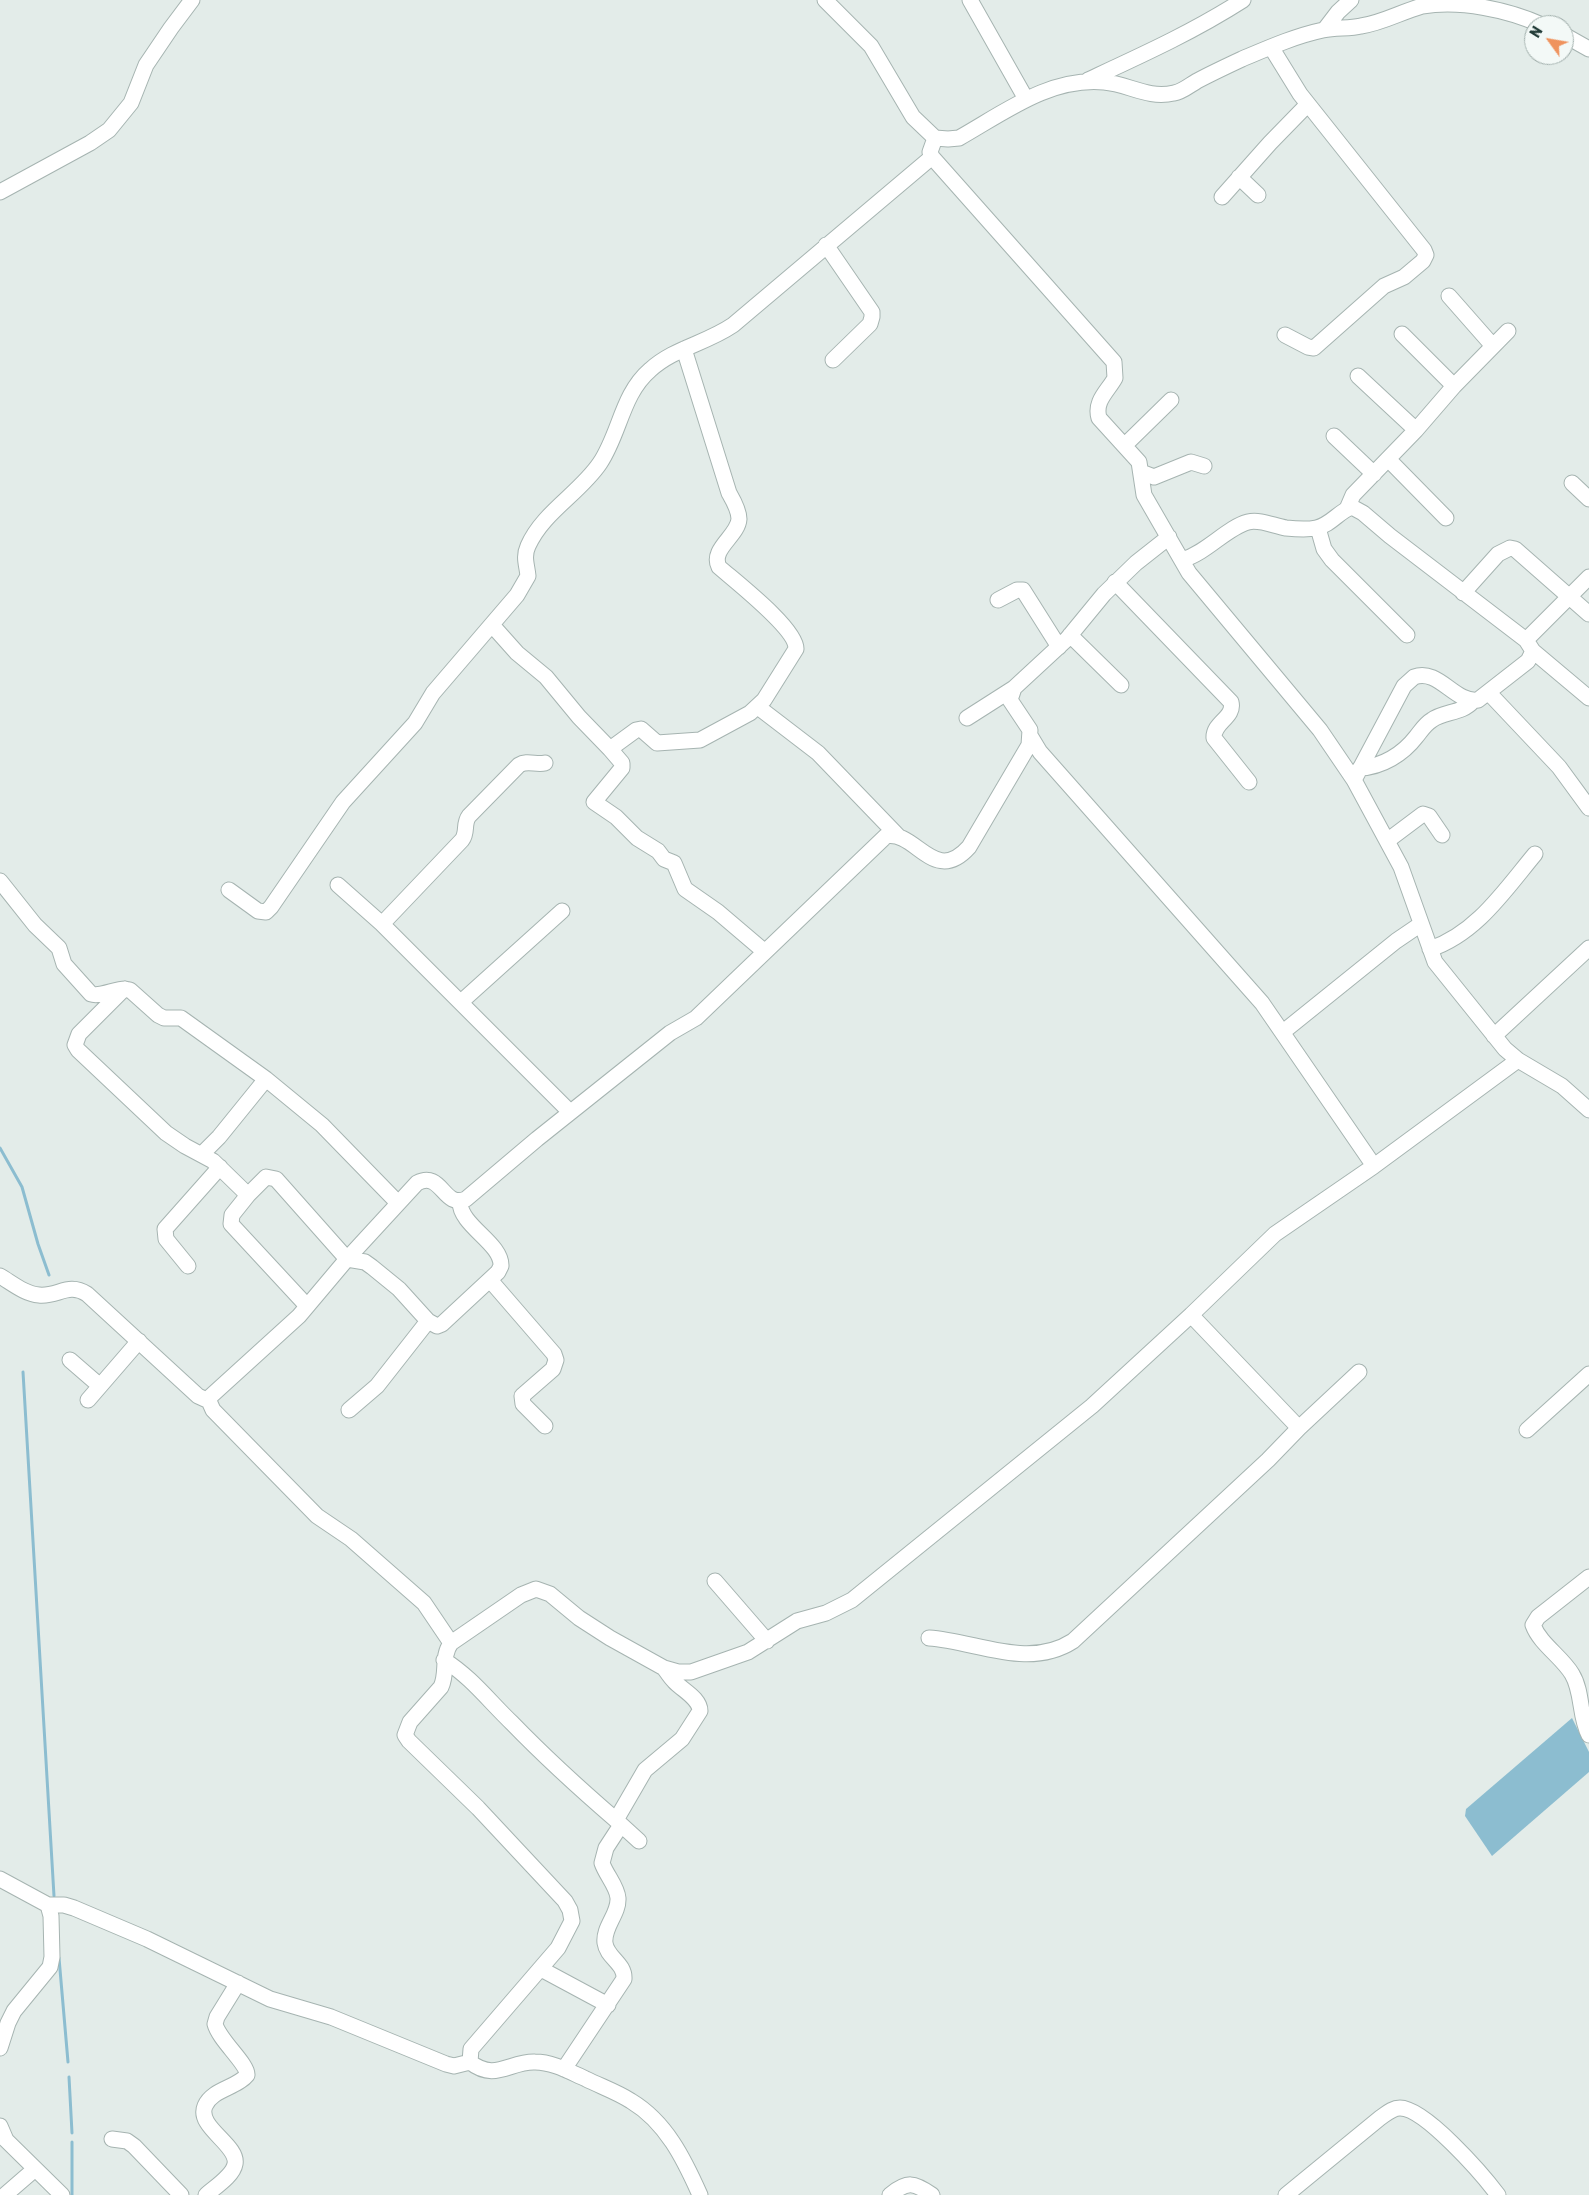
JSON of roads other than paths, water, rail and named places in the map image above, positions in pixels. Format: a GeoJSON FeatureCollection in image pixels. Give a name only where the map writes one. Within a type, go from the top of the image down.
{"type":"FeatureCollection","features":[{"type":"Feature","properties":{"kind":"street"},"geometry":{"type":"LineString","coordinates":[[0,192],[90,143],[109,130],[131,103],[146,65],[192,0]]}},
{"type":"Feature","properties":{"kind":"street"},"geometry":{"type":"LineString","coordinates":[[970,0],[1026,100]]}},
{"type":"Feature","properties":{"kind":"street"},"geometry":{"type":"LineString","coordinates":[[826,1],[871,46],[913,117],[935,138],[948,140],[959,138],[1026,100],[1067,83],[1086,80],[1154,50],[1210,21],[1243,0]]}},
{"type":"Feature","properties":{"kind":"street"},"geometry":{"type":"LineString","coordinates":[[1325,30],[1338,12],[1352,0]]}},
{"type":"Feature","properties":{"kind":"street"},"geometry":{"type":"LineString","coordinates":[[1086,80],[1112,83],[1145,94],[1175,93],[1235,62],[1271,47],[1325,30],[1368,25],[1422,6],[1442,2],[1500,4],[1524,16]]}},
{"type":"Feature","properties":{"kind":"street"},"geometry":{"type":"LineString","coordinates":[[1574,41],[1589,49]]}},
{"type":"Feature","properties":{"kind":"street"},"geometry":{"type":"LineString","coordinates":[[1271,47],[1288,76],[1308,104],[1337,138],[1426,255],[1404,277],[1384,286],[1314,348],[1308,348],[1286,335]]}},
{"type":"Feature","properties":{"kind":"street"},"geometry":{"type":"LineString","coordinates":[[1222,196],[1308,104]]}},
{"type":"Feature","properties":{"kind":"street"},"geometry":{"type":"LineString","coordinates":[[935,138],[930,152],[932,157],[1114,362],[1115,378],[1099,401],[1097,412],[1099,418],[1139,462],[1144,494],[1182,560],[1214,605],[1357,774],[1387,841],[1401,867],[1435,962],[1494,1036],[1518,1060],[1562,1086],[1589,1110]]}},
{"type":"Feature","properties":{"kind":"street"},"geometry":{"type":"LineString","coordinates":[[229,890],[258,911],[266,912],[352,791],[415,723],[433,693],[526,582],[528,576],[525,554],[539,527],[599,464],[633,388],[651,368],[669,355],[708,340],[733,325],[932,157]]}},
{"type":"Feature","properties":{"kind":"street"},"geometry":{"type":"LineString","coordinates":[[1239,177],[1258,195]]}},
{"type":"Feature","properties":{"kind":"street"},"geometry":{"type":"LineString","coordinates":[[826,245],[872,312],[870,324],[833,360]]}},
{"type":"Feature","properties":{"kind":"street"},"geometry":{"type":"LineString","coordinates":[[1449,296],[1493,346]]}},
{"type":"Feature","properties":{"kind":"street"},"geometry":{"type":"LineString","coordinates":[[1347,509],[1353,495],[1508,331]]}},
{"type":"Feature","properties":{"kind":"street"},"geometry":{"type":"LineString","coordinates":[[1402,334],[1454,386]]}},
{"type":"Feature","properties":{"kind":"street"},"geometry":{"type":"LineString","coordinates":[[610,748],[636,730],[641,729],[657,743],[700,740],[758,707],[794,656],[796,643],[770,613],[719,567],[716,562],[717,555],[738,526],[739,514],[729,492],[684,349]]}},
{"type":"Feature","properties":{"kind":"street"},"geometry":{"type":"LineString","coordinates":[[1358,376],[1416,430]]}},
{"type":"Feature","properties":{"kind":"street"},"geometry":{"type":"LineString","coordinates":[[1125,445],[1171,400]]}},
{"type":"Feature","properties":{"kind":"street"},"geometry":{"type":"LineString","coordinates":[[1334,436],[1374,474]]}},
{"type":"Feature","properties":{"kind":"street"},"geometry":{"type":"LineString","coordinates":[[1388,459],[1446,518]]}},
{"type":"Feature","properties":{"kind":"street"},"geometry":{"type":"LineString","coordinates":[[1141,472],[1154,477],[1190,462],[1204,466]]}},
{"type":"Feature","properties":{"kind":"street"},"geometry":{"type":"LineString","coordinates":[[1572,483],[1589,498]]}},
{"type":"Feature","properties":{"kind":"street"},"geometry":{"type":"LineString","coordinates":[[1182,560],[1201,553],[1241,525],[1250,521],[1285,528],[1318,528],[1347,509],[1352,507],[1358,509],[1529,645],[1589,698]]}},
{"type":"Feature","properties":{"kind":"street"},"geometry":{"type":"LineString","coordinates":[[1318,528],[1324,549],[1332,560],[1408,635]]}},
{"type":"Feature","properties":{"kind":"street"},"geometry":{"type":"LineString","coordinates":[[967,718],[1014,688],[1059,647],[1115,582],[1169,537]]}},
{"type":"Feature","properties":{"kind":"street"},"geometry":{"type":"LineString","coordinates":[[1463,593],[1498,554],[1510,548],[1515,549],[1589,614]]}},
{"type":"Feature","properties":{"kind":"street"},"geometry":{"type":"LineString","coordinates":[[1357,774],[1404,686],[1414,677],[1419,675],[1435,679],[1467,700],[1478,700],[1528,661],[1529,645],[1570,596],[1589,577]]}},
{"type":"Feature","properties":{"kind":"street"},"geometry":{"type":"LineString","coordinates":[[1115,582],[1231,702],[1230,714],[1216,726],[1214,738],[1216,744],[1249,782]]}},
{"type":"Feature","properties":{"kind":"street"},"geometry":{"type":"LineString","coordinates":[[998,600],[1017,590],[1023,590],[1059,647]]}},
{"type":"Feature","properties":{"kind":"street"},"geometry":{"type":"LineString","coordinates":[[492,624],[517,653],[546,677],[582,721],[610,748],[622,763],[622,768],[594,802],[616,817],[637,838],[658,851],[664,859],[674,863],[685,889],[718,912],[765,952]]}},
{"type":"Feature","properties":{"kind":"street"},"geometry":{"type":"LineString","coordinates":[[1070,635],[1121,685]]}},
{"type":"Feature","properties":{"kind":"street"},"geometry":{"type":"LineString","coordinates":[[1014,688],[1010,700],[1012,706],[1027,724],[1031,738],[1040,752],[1257,996],[1374,1166]]}},
{"type":"Feature","properties":{"kind":"street"},"geometry":{"type":"LineString","coordinates":[[1489,693],[1559,767],[1589,808]]}},
{"type":"Feature","properties":{"kind":"street"},"geometry":{"type":"LineString","coordinates":[[1357,774],[1390,759],[1409,745],[1433,719],[1465,708],[1473,701]]}},
{"type":"Feature","properties":{"kind":"street"},"geometry":{"type":"LineString","coordinates":[[758,707],[818,752],[898,836],[936,860],[954,859],[962,854],[1029,745],[1031,738]]}},
{"type":"Feature","properties":{"kind":"street"},"geometry":{"type":"LineString","coordinates":[[382,924],[462,840],[465,836],[465,821],[519,765],[526,762],[545,763]]}},
{"type":"Feature","properties":{"kind":"street"},"geometry":{"type":"LineString","coordinates":[[1387,841],[1423,814],[1429,816],[1442,834]]}},
{"type":"Feature","properties":{"kind":"street"},"geometry":{"type":"LineString","coordinates":[[460,1202],[670,1033],[696,1018],[880,840],[886,836],[898,836]]}},
{"type":"Feature","properties":{"kind":"street"},"geometry":{"type":"LineString","coordinates":[[1430,949],[1445,943],[1477,922],[1535,854]]}},
{"type":"Feature","properties":{"kind":"street"},"geometry":{"type":"LineString","coordinates":[[0,881],[35,925],[59,948],[64,964],[91,994],[95,995],[112,990],[125,989],[136,994],[158,1015],[164,1018],[181,1018],[266,1079],[322,1125],[398,1203]]}},
{"type":"Feature","properties":{"kind":"street"},"geometry":{"type":"LineString","coordinates":[[338,885],[382,924],[570,1112]]}},
{"type":"Feature","properties":{"kind":"street"},"geometry":{"type":"LineString","coordinates":[[461,1002],[562,911]]}},
{"type":"Feature","properties":{"kind":"street"},"geometry":{"type":"LineString","coordinates":[[1283,1032],[1396,941],[1421,924]]}},
{"type":"Feature","properties":{"kind":"street"},"geometry":{"type":"LineString","coordinates":[[1494,1036],[1589,948]]}},
{"type":"Feature","properties":{"kind":"street"},"geometry":{"type":"LineString","coordinates":[[125,989],[79,1034],[75,1045],[78,1050],[166,1133],[220,1167],[248,1195]]}},
{"type":"Feature","properties":{"kind":"street"},"geometry":{"type":"LineString","coordinates":[[470,2062],[471,2050],[541,1969],[568,1933],[572,1921],[570,1910],[565,1901],[478,1808],[405,1735],[410,1722],[441,1687],[444,1680],[444,1660],[451,1643],[521,1595],[536,1589],[550,1594],[594,1628],[664,1668],[678,1672],[691,1672],[748,1652],[797,1621],[826,1613],[852,1600],[1092,1406],[1275,1234],[1374,1166],[1518,1060]]}},
{"type":"Feature","properties":{"kind":"street"},"geometry":{"type":"LineString","coordinates":[[202,1154],[219,1137],[266,1079]]}},
{"type":"Feature","properties":{"kind":"street"},"geometry":{"type":"LineString","coordinates":[[188,1266],[166,1239],[165,1229],[220,1167]]}},
{"type":"Feature","properties":{"kind":"street"},"geometry":{"type":"LineString","coordinates":[[307,1306],[230,1224],[232,1215],[248,1195],[266,1178],[276,1179],[346,1259],[365,1262],[407,1296],[428,1321],[437,1326],[442,1324],[498,1272],[502,1261],[500,1256],[462,1213],[460,1202]]}},
{"type":"Feature","properties":{"kind":"street"},"geometry":{"type":"LineString","coordinates":[[209,1401],[216,1390],[278,1336],[307,1306],[346,1259],[417,1183],[424,1179],[431,1180],[449,1197],[460,1202]]}},
{"type":"Feature","properties":{"kind":"street"},"geometry":{"type":"LineString","coordinates":[[0,1276],[36,1295],[72,1288],[80,1289],[140,1341],[198,1396],[209,1401],[213,1410],[311,1511],[351,1539],[424,1603],[451,1643]]}},
{"type":"Feature","properties":{"kind":"street"},"geometry":{"type":"LineString","coordinates":[[490,1280],[517,1310],[556,1360],[553,1369],[522,1396],[523,1404],[544,1426]]}},
{"type":"Feature","properties":{"kind":"street"},"geometry":{"type":"LineString","coordinates":[[1191,1315],[1299,1428]]}},
{"type":"Feature","properties":{"kind":"street"},"geometry":{"type":"LineString","coordinates":[[349,1410],[377,1386],[428,1321]]}},
{"type":"Feature","properties":{"kind":"street"},"geometry":{"type":"LineString","coordinates":[[88,1400],[140,1341]]}},
{"type":"Feature","properties":{"kind":"street"},"geometry":{"type":"LineString","coordinates":[[70,1360],[100,1386]]}},
{"type":"Feature","properties":{"kind":"street"},"geometry":{"type":"LineString","coordinates":[[929,1638],[950,1639],[1001,1652],[1041,1652],[1065,1646],[1073,1641],[1268,1460],[1359,1372]]}},
{"type":"Feature","properties":{"kind":"street"},"geometry":{"type":"LineString","coordinates":[[1527,1430],[1589,1374]]}},
{"type":"Feature","properties":{"kind":"street"},"geometry":{"type":"LineString","coordinates":[[1588,1731],[1577,1685],[1572,1674],[1533,1625],[1538,1617],[1589,1577]]}},
{"type":"Feature","properties":{"kind":"street"},"geometry":{"type":"LineString","coordinates":[[715,1580],[767,1641]]}},
{"type":"Feature","properties":{"kind":"street"},"geometry":{"type":"LineString","coordinates":[[444,1660],[473,1681],[492,1704],[542,1753],[638,1841]]}},
{"type":"Feature","properties":{"kind":"street"},"geometry":{"type":"LineString","coordinates":[[564,2069],[624,1979],[625,1972],[610,1953],[605,1941],[618,1900],[617,1892],[602,1863],[606,1848],[646,1770],[682,1739],[700,1711],[697,1701],[673,1681],[664,1668]]}},
{"type":"Feature","properties":{"kind":"street"},"geometry":{"type":"LineString","coordinates":[[0,1879],[48,1906],[64,1905],[74,1908],[147,1939],[278,2003],[331,2017],[446,2064],[454,2066],[470,2062],[481,2069],[490,2071],[504,2070],[532,2062],[544,2062],[564,2069],[630,2100],[650,2115],[667,2133],[683,2157],[700,2195]]}},
{"type":"Feature","properties":{"kind":"street"},"geometry":{"type":"LineString","coordinates":[[0,2048],[14,2011],[50,1967],[52,1957],[51,1916],[48,1906]]}},
{"type":"Feature","properties":{"kind":"street"},"geometry":{"type":"LineString","coordinates":[[541,1969],[608,2005]]}},
{"type":"Feature","properties":{"kind":"street"},"geometry":{"type":"LineString","coordinates":[[206,2195],[231,2172],[235,2165],[235,2159],[231,2152],[206,2120],[203,2113],[208,2100],[247,2074],[246,2066],[224,2042],[215,2024],[217,2017],[238,1982]]}},
{"type":"Feature","properties":{"kind":"street"},"geometry":{"type":"LineString","coordinates":[[1286,2195],[1380,2118],[1391,2110],[1401,2108],[1410,2111],[1429,2124],[1456,2147],[1483,2175],[1498,2195]]}},
{"type":"Feature","properties":{"kind":"street"},"geometry":{"type":"LineString","coordinates":[[0,2126],[6,2140],[62,2195]]}},
{"type":"Feature","properties":{"kind":"street"},"geometry":{"type":"LineString","coordinates":[[112,2139],[127,2141],[134,2146],[181,2195]]}},
{"type":"Feature","properties":{"kind":"street"},"geometry":{"type":"LineString","coordinates":[[5,2195],[36,2169]]}},
{"type":"Feature","properties":{"kind":"street"},"geometry":{"type":"LineString","coordinates":[[890,2195],[904,2185],[910,2184],[916,2185],[932,2195]]}},
{"type":"Feature","properties":{"kind":"water"},"geometry":{"type":"Polygon","coordinates":[[[1572,1718],[1589,1752],[1589,1772],[1492,1856],[1465,1816],[1466,1809],[1572,1718]]]}},
{"type":"Feature","properties":{"kind":"waterway"},"geometry":{"type":"LineString","coordinates":[[0,1148],[22,1187],[49,1275]]}},
{"type":"Feature","properties":{"kind":"waterway"},"geometry":{"type":"LineString","coordinates":[[23,1372],[54,1896]]}},
{"type":"Feature","properties":{"kind":"waterway"},"geometry":{"type":"LineString","coordinates":[[59,1958],[68,2062]]}},
{"type":"Feature","properties":{"kind":"waterway"},"geometry":{"type":"LineString","coordinates":[[69,2077],[72,2133]]}},
{"type":"Feature","properties":{"kind":"waterway"},"geometry":{"type":"LineString","coordinates":[[72,2142],[72,2195]]}}]}
